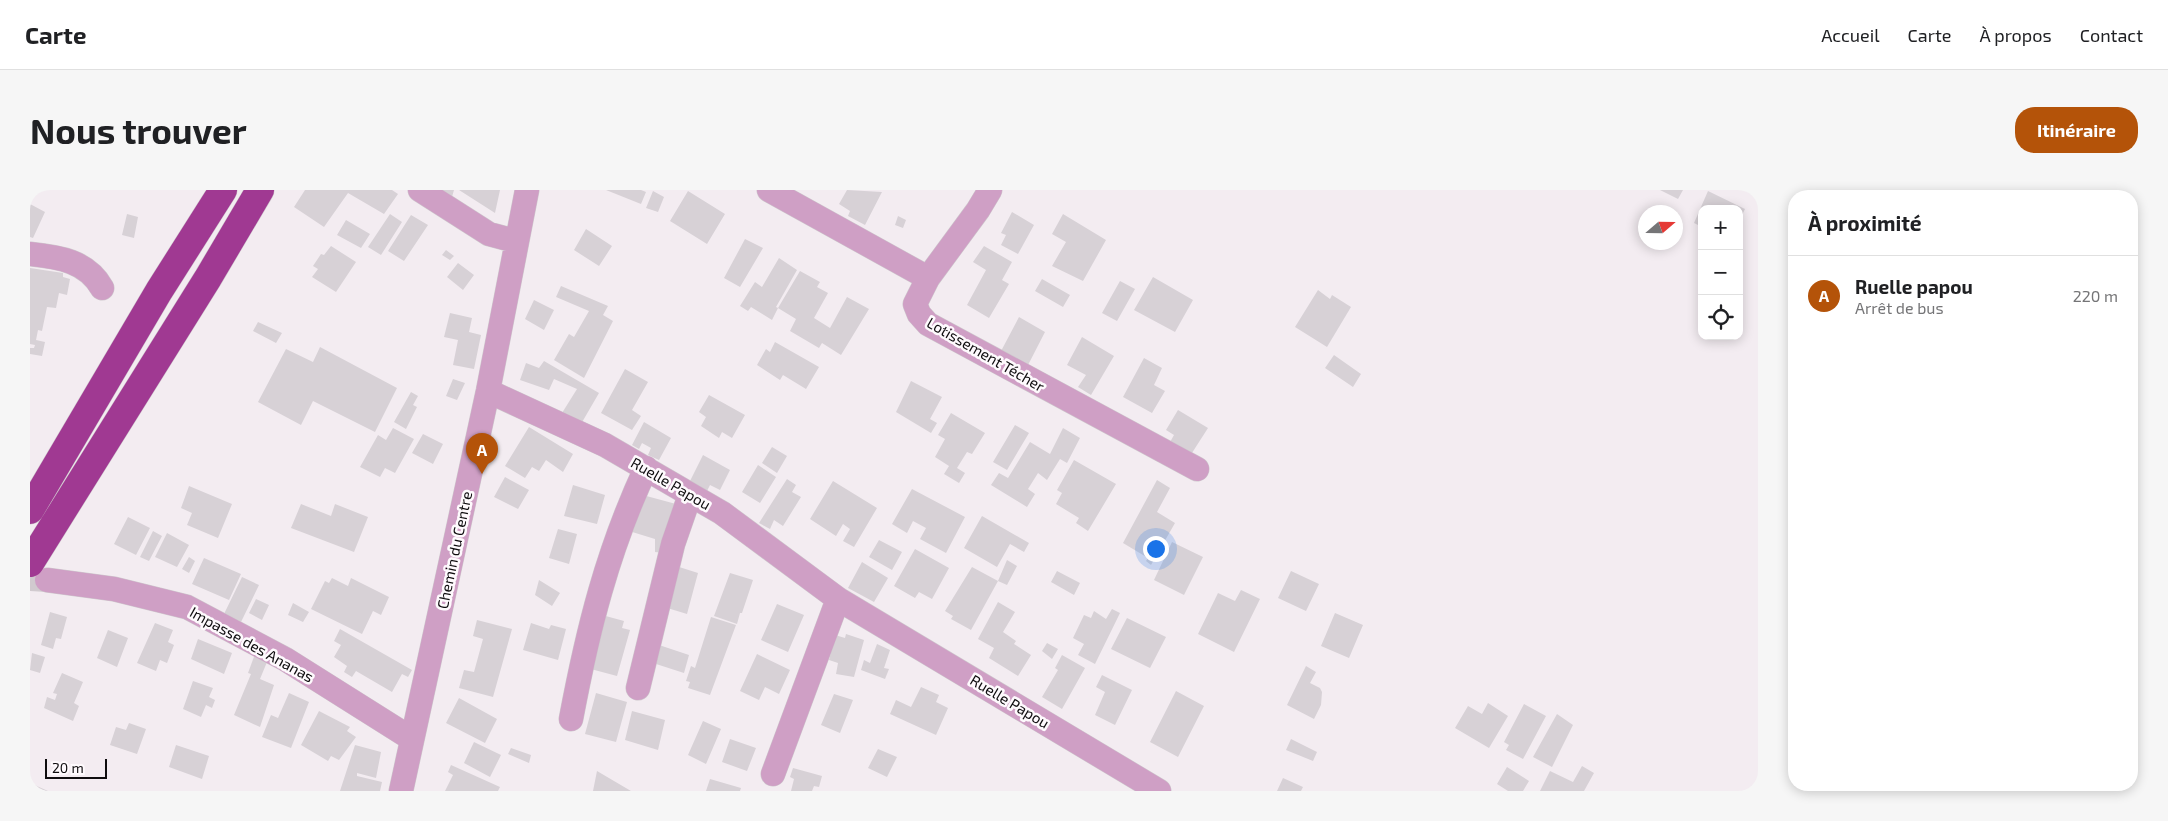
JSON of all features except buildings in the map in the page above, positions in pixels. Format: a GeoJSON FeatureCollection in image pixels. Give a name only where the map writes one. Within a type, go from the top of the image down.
{"type":"FeatureCollection","features":[{"type":"Feature","properties":{"kind":"highway"},"geometry":{"type":"LineString","coordinates":[[30,510],[159,292],[222,190]]}},
{"type":"Feature","properties":{"kind":"highway"},"geometry":{"type":"LineString","coordinates":[[39,572],[260,190]]}},
{"type":"Feature","properties":{"kind":"street"},"geometry":{"type":"LineString","coordinates":[[420,190],[489,234],[515,241]]}},
{"type":"Feature","properties":{"kind":"street","name":"Chemin du Centre"},"geometry":{"type":"LineString","coordinates":[[401,791],[488,391],[515,241],[527,190]]}},
{"type":"Feature","properties":{"kind":"street"},"geometry":{"type":"LineString","coordinates":[[769,190],[928,278],[978,210],[990,190]]}},
{"type":"Feature","properties":{"kind":"street"},"geometry":{"type":"LineString","coordinates":[[30,254],[71,261],[86,268],[95,275],[102,288]]}},
{"type":"Feature","properties":{"kind":"street","name":"Lotissement Técher"},"geometry":{"type":"LineString","coordinates":[[928,278],[915,304],[919,314],[928,324],[1197,470]]}},
{"type":"Feature","properties":{"kind":"street","name":"Ruelle Papou"},"geometry":{"type":"LineString","coordinates":[[488,391],[560,423],[646,468],[722,513],[838,599],[1156,790]]}},
{"type":"Feature","properties":{"kind":"street"},"geometry":{"type":"LineString","coordinates":[[571,719],[592,615],[607,564],[628,507],[646,468]]}},
{"type":"Feature","properties":{"kind":"street"},"geometry":{"type":"LineString","coordinates":[[638,688],[673,544],[690,495]]}},
{"type":"Feature","properties":{"kind":"street","name":"Impasse des Ananas"},"geometry":{"type":"LineString","coordinates":[[39,572],[187,607],[285,659],[412,739]]}},
{"type":"Feature","properties":{"kind":"street"},"geometry":{"type":"LineString","coordinates":[[773,774],[838,599]]}},
{"type":"Feature","properties":{"kind":"tunnel"},"geometry":{"type":"LineString","coordinates":[[30,579],[47,580]]}},
{"type":"Feature","properties":{"kind":"place","name":"Ruelle papou"},"geometry":{"type":"Point","coordinates":[482,474]}}]}
